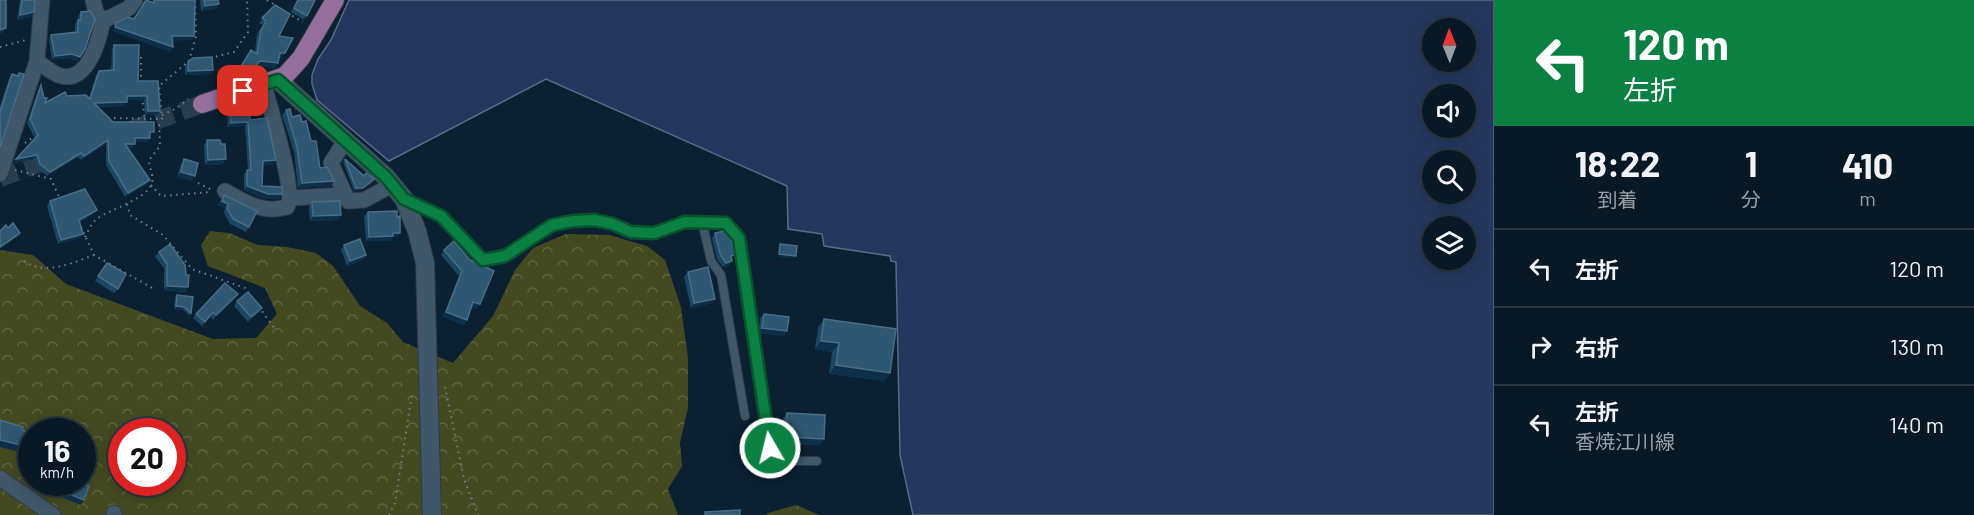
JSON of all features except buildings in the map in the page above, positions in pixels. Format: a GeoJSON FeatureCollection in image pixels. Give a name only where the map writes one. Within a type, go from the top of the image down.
{"type":"FeatureCollection","features":[{"type":"Feature","properties":{"kind":"main road"},"geometry":{"type":"LineString","coordinates":[[201,104],[271,83],[296,65],[335,0]]}},
{"type":"Feature","properties":{"kind":"street"},"geometry":{"type":"LineString","coordinates":[[6,172],[37,61],[42,0]]}},
{"type":"Feature","properties":{"kind":"street"},"geometry":{"type":"LineString","coordinates":[[93,0],[96,12],[103,21]]}},
{"type":"Feature","properties":{"kind":"street"},"geometry":{"type":"LineString","coordinates":[[37,61],[58,75],[70,77],[79,73],[95,50],[103,21],[129,8],[135,0]]}},
{"type":"Feature","properties":{"kind":"street"},"geometry":{"type":"LineString","coordinates":[[271,83],[345,141],[392,185],[404,199],[417,231],[425,263],[432,515]]}},
{"type":"Feature","properties":{"kind":"street"},"geometry":{"type":"LineString","coordinates":[[225,191],[262,210],[287,207],[290,198],[287,174],[271,83]]}},
{"type":"Feature","properties":{"kind":"street"},"geometry":{"type":"LineString","coordinates":[[345,141],[331,163],[348,201],[364,200],[392,185]]}},
{"type":"Feature","properties":{"kind":"street"},"geometry":{"type":"LineString","coordinates":[[290,198],[345,195]]}},
{"type":"Feature","properties":{"kind":"street"},"geometry":{"type":"LineString","coordinates":[[0,478],[53,515]]}},
{"type":"Feature","properties":{"kind":"lane"},"geometry":{"type":"LineString","coordinates":[[404,199],[441,216],[479,258],[488,260],[505,256],[552,225],[573,221],[594,220],[613,224],[631,232],[654,233],[685,222],[726,223],[739,238],[770,448],[784,461],[817,461]]}},
{"type":"Feature","properties":{"kind":"lane"},"geometry":{"type":"LineString","coordinates":[[702,221],[711,261],[721,275],[745,416]]}},
{"type":"Feature","properties":{"kind":"path"},"geometry":{"type":"LineString","coordinates":[[189,61],[196,36],[195,0]]}},
{"type":"Feature","properties":{"kind":"path"},"geometry":{"type":"LineString","coordinates":[[204,59],[234,52],[248,32],[246,0]]}},
{"type":"Feature","properties":{"kind":"path"},"geometry":{"type":"LineString","coordinates":[[267,0],[317,31]]}},
{"type":"Feature","properties":{"kind":"path"},"geometry":{"type":"LineString","coordinates":[[0,47],[40,37]]}},
{"type":"Feature","properties":{"kind":"path"},"geometry":{"type":"LineString","coordinates":[[141,57],[145,120]]}},
{"type":"Feature","properties":{"kind":"path"},"geometry":{"type":"LineString","coordinates":[[85,237],[91,225],[98,218],[127,204],[151,185],[153,178],[149,160],[160,146],[159,120],[162,119],[159,86],[189,61],[197,60]]}},
{"type":"Feature","properties":{"kind":"path"},"geometry":{"type":"LineString","coordinates":[[100,117],[159,120]]}},
{"type":"Feature","properties":{"kind":"path"},"geometry":{"type":"LineString","coordinates":[[19,148],[42,132]]}},
{"type":"Feature","properties":{"kind":"path"},"geometry":{"type":"LineString","coordinates":[[6,172],[51,179],[56,185],[61,202]]}},
{"type":"Feature","properties":{"kind":"path"},"geometry":{"type":"LineString","coordinates":[[151,185],[160,196],[215,192],[198,183]]}},
{"type":"Feature","properties":{"kind":"path"},"geometry":{"type":"LineString","coordinates":[[127,204],[130,215],[163,235],[192,269],[245,288],[275,329]]}},
{"type":"Feature","properties":{"kind":"path"},"geometry":{"type":"LineString","coordinates":[[76,218],[94,255],[156,290]]}},
{"type":"Feature","properties":{"kind":"path"},"geometry":{"type":"LineString","coordinates":[[24,261],[33,268],[41,269],[66,266],[94,255]]}},
{"type":"Feature","properties":{"kind":"path"},"geometry":{"type":"LineString","coordinates":[[444,381],[464,480],[478,515]]}},
{"type":"Feature","properties":{"kind":"path"},"geometry":{"type":"LineString","coordinates":[[389,515],[395,503],[414,385]]}},
{"type":"Feature","properties":{"kind":"green space"},"geometry":{"type":"Polygon","coordinates":[[[210,231],[229,233],[258,245],[287,247],[316,253],[333,266],[360,306],[387,323],[403,342],[453,363],[493,316],[515,270],[533,248],[566,234],[609,235],[647,246],[665,260],[681,307],[688,358],[688,408],[680,443],[682,466],[668,489],[678,515],[0,515],[0,250],[33,255],[66,284],[213,339],[256,338],[277,314],[265,288],[208,266],[201,245],[210,231]]]}},
{"type":"Feature","properties":{"kind":"green space"},"geometry":{"type":"Polygon","coordinates":[[[796,505],[819,515],[766,515],[768,513],[796,505]]]}},
{"type":"Feature","properties":{"kind":"water"},"geometry":{"type":"Polygon","coordinates":[[[349,0],[1494,0],[1494,515],[913,515],[900,455],[896,262],[891,261],[890,256],[824,246],[822,234],[788,229],[787,186],[546,79],[389,161],[317,100],[312,75],[318,59],[331,40],[349,0]]]}},
{"type":"Feature","properties":{"kind":"tunnel"},"geometry":{"type":"LineString","coordinates":[[131,130],[202,104]]}},
{"type":"Feature","properties":{"kind":"tunnel"},"geometry":{"type":"LineString","coordinates":[[0,178],[57,157]]}},
{"type":"Feature","properties":{"kind":"route"},"geometry":{"type":"LineString","coordinates":[[243,91],[278,80],[386,177],[404,199],[441,216],[470,249],[483,260],[505,256],[536,233],[552,225],[573,221],[594,220],[613,224],[631,232],[654,233],[685,222],[726,223],[739,238],[770,448]]}}]}
